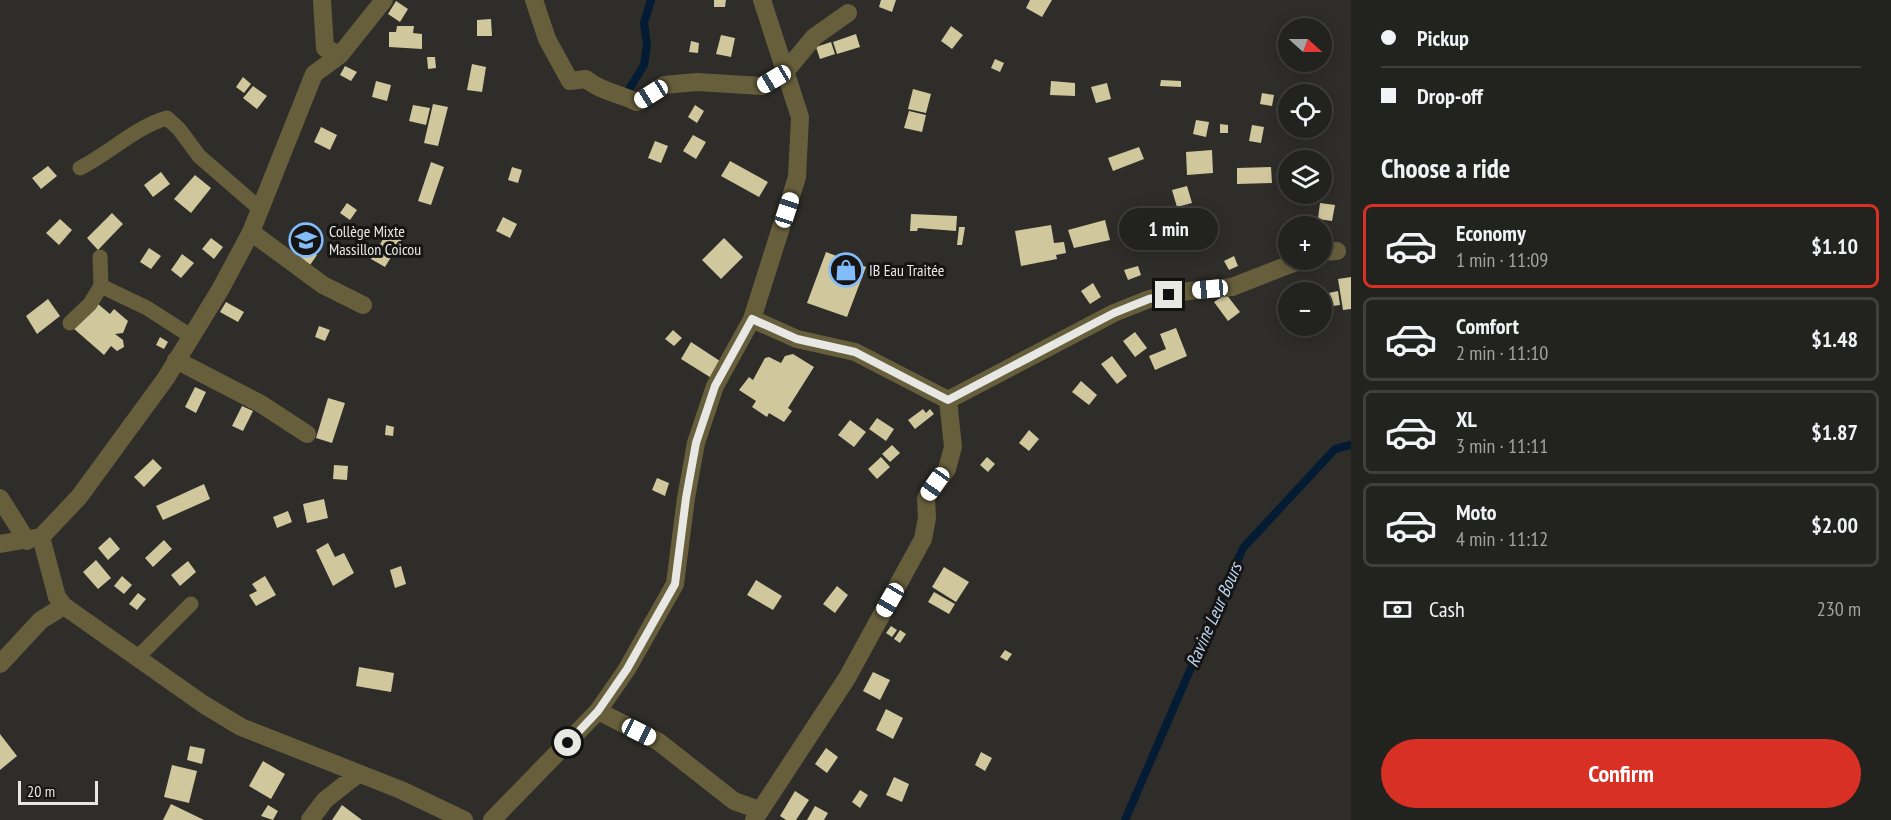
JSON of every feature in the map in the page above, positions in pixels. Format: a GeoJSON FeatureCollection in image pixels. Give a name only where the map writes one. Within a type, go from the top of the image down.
{"type":"FeatureCollection","features":[{"type":"Feature","properties":{"kind":"street"},"geometry":{"type":"LineString","coordinates":[[321,0],[325,48],[340,55]]}},
{"type":"Feature","properties":{"kind":"street"},"geometry":{"type":"LineString","coordinates":[[0,544],[34,539],[79,497],[176,360],[192,337],[251,232],[314,74],[340,55],[384,0]]}},
{"type":"Feature","properties":{"kind":"street"},"geometry":{"type":"LineString","coordinates":[[534,0],[547,39],[570,81],[586,79],[596,87],[614,91],[637,102],[664,85],[697,82],[762,86],[785,72],[814,37],[848,13]]}},
{"type":"Feature","properties":{"kind":"street"},"geometry":{"type":"LineString","coordinates":[[492,820],[598,711],[627,669],[675,584],[696,443],[715,386],[752,319],[797,177],[800,117],[762,0]]}},
{"type":"Feature","properties":{"kind":"street"},"geometry":{"type":"LineString","coordinates":[[251,232],[323,285],[363,304]]}},
{"type":"Feature","properties":{"kind":"street"},"geometry":{"type":"LineString","coordinates":[[948,400],[1114,313],[1149,299],[1189,291],[1232,287],[1278,269]]}},
{"type":"Feature","properties":{"kind":"street"},"geometry":{"type":"LineString","coordinates":[[752,319],[797,339],[855,352],[948,400]]}},
{"type":"Feature","properties":{"kind":"street"},"geometry":{"type":"LineString","coordinates":[[176,360],[261,404],[307,434]]}},
{"type":"Feature","properties":{"kind":"street"},"geometry":{"type":"LineString","coordinates":[[598,711],[659,742],[734,801],[757,815],[848,678],[923,539],[927,518],[926,498],[947,469],[953,447],[948,400]]}},
{"type":"Feature","properties":{"kind":"street"},"geometry":{"type":"LineString","coordinates":[[0,498],[34,539],[57,597],[64,606],[202,704],[275,742],[326,759],[401,790],[464,820]]}},
{"type":"Feature","properties":{"kind":"street"},"geometry":{"type":"LineString","coordinates":[[0,664],[41,620],[64,606]]}},
{"type":"Feature","properties":{"kind":"street"},"geometry":{"type":"LineString","coordinates":[[310,820],[325,800],[358,774]]}},
{"type":"Feature","properties":{"kind":"lane"},"geometry":{"type":"LineString","coordinates":[[80,168],[104,156],[150,123],[167,118],[179,129],[199,156],[260,210]]}},
{"type":"Feature","properties":{"kind":"lane"},"geometry":{"type":"LineString","coordinates":[[70,323],[90,304],[101,286],[100,257]]}},
{"type":"Feature","properties":{"kind":"lane"},"geometry":{"type":"LineString","coordinates":[[101,286],[147,308],[192,337]]}},
{"type":"Feature","properties":{"kind":"lane"},"geometry":{"type":"LineString","coordinates":[[138,657],[191,604]]}},
{"type":"Feature","properties":{"kind":"building"},"geometry":{"type":"Polygon","coordinates":[[[714,0],[726,0],[725,7],[714,7],[714,0]]]}},
{"type":"Feature","properties":{"kind":"building"},"geometry":{"type":"Polygon","coordinates":[[[881,0],[896,0],[892,12],[879,7],[881,0]]]}},
{"type":"Feature","properties":{"kind":"building"},"geometry":{"type":"Polygon","coordinates":[[[1030,0],[1052,0],[1042,17],[1026,8],[1030,0]]]}},
{"type":"Feature","properties":{"kind":"building"},"geometry":{"type":"Polygon","coordinates":[[[396,1],[408,9],[400,22],[388,14],[396,1]]]}},
{"type":"Feature","properties":{"kind":"building"},"geometry":{"type":"Polygon","coordinates":[[[491,19],[492,36],[477,36],[477,20],[491,19]]]}},
{"type":"Feature","properties":{"kind":"building"},"geometry":{"type":"Polygon","coordinates":[[[397,26],[414,26],[413,33],[422,34],[422,49],[389,47],[389,32],[396,32],[397,26]]]}},
{"type":"Feature","properties":{"kind":"building"},"geometry":{"type":"Polygon","coordinates":[[[951,26],[963,35],[952,49],[941,41],[951,26]]]}},
{"type":"Feature","properties":{"kind":"building"},"geometry":{"type":"Polygon","coordinates":[[[856,34],[860,47],[837,54],[833,42],[856,34]]]}},
{"type":"Feature","properties":{"kind":"building"},"geometry":{"type":"Polygon","coordinates":[[[721,35],[735,38],[731,57],[716,54],[721,35]]]}},
{"type":"Feature","properties":{"kind":"building"},"geometry":{"type":"Polygon","coordinates":[[[691,41],[699,43],[698,53],[689,52],[691,41]]]}},
{"type":"Feature","properties":{"kind":"building"},"geometry":{"type":"Polygon","coordinates":[[[831,42],[835,54],[820,59],[816,47],[831,42]]]}},
{"type":"Feature","properties":{"kind":"building"},"geometry":{"type":"Polygon","coordinates":[[[427,57],[435,57],[436,68],[428,69],[427,57]]]}},
{"type":"Feature","properties":{"kind":"building"},"geometry":{"type":"Polygon","coordinates":[[[995,59],[1004,63],[1000,72],[991,68],[995,59]]]}},
{"type":"Feature","properties":{"kind":"building"},"geometry":{"type":"Polygon","coordinates":[[[472,64],[486,67],[482,92],[467,90],[472,64]]]}},
{"type":"Feature","properties":{"kind":"building"},"geometry":{"type":"Polygon","coordinates":[[[345,66],[357,72],[351,81],[340,75],[345,66]]]}},
{"type":"Feature","properties":{"kind":"building"},"geometry":{"type":"Polygon","coordinates":[[[243,77],[251,84],[244,93],[236,87],[243,77]]]}},
{"type":"Feature","properties":{"kind":"building"},"geometry":{"type":"Polygon","coordinates":[[[1161,80],[1181,81],[1181,87],[1160,86],[1161,80]]]}},
{"type":"Feature","properties":{"kind":"building"},"geometry":{"type":"Polygon","coordinates":[[[376,81],[391,85],[387,101],[372,97],[376,81]]]}},
{"type":"Feature","properties":{"kind":"building"},"geometry":{"type":"Polygon","coordinates":[[[1051,81],[1075,83],[1075,96],[1050,95],[1051,81]]]}},
{"type":"Feature","properties":{"kind":"building"},"geometry":{"type":"Polygon","coordinates":[[[1107,83],[1111,99],[1096,103],[1091,87],[1107,83]]]}},
{"type":"Feature","properties":{"kind":"building"},"geometry":{"type":"Polygon","coordinates":[[[253,86],[267,96],[257,109],[243,98],[253,86]]]}},
{"type":"Feature","properties":{"kind":"building"},"geometry":{"type":"Polygon","coordinates":[[[913,89],[931,94],[926,113],[908,109],[913,89]]]}},
{"type":"Feature","properties":{"kind":"building"},"geometry":{"type":"Polygon","coordinates":[[[1262,93],[1274,95],[1272,106],[1260,104],[1262,93]]]}},
{"type":"Feature","properties":{"kind":"building"},"geometry":{"type":"Polygon","coordinates":[[[433,104],[448,107],[438,146],[424,143],[433,104]]]}},
{"type":"Feature","properties":{"kind":"building"},"geometry":{"type":"Polygon","coordinates":[[[413,105],[430,108],[426,125],[409,121],[413,105]]]}},
{"type":"Feature","properties":{"kind":"building"},"geometry":{"type":"Polygon","coordinates":[[[695,105],[704,111],[697,123],[688,117],[695,105]]]}},
{"type":"Feature","properties":{"kind":"building"},"geometry":{"type":"Polygon","coordinates":[[[909,111],[926,115],[922,132],[904,128],[909,111]]]}},
{"type":"Feature","properties":{"kind":"building"},"geometry":{"type":"Polygon","coordinates":[[[1196,120],[1209,122],[1206,137],[1193,134],[1196,120]]]}},
{"type":"Feature","properties":{"kind":"building"},"geometry":{"type":"Polygon","coordinates":[[[1220,124],[1228,125],[1228,133],[1220,133],[1220,124]]]}},
{"type":"Feature","properties":{"kind":"building"},"geometry":{"type":"Polygon","coordinates":[[[1252,125],[1264,127],[1261,143],[1249,141],[1252,125]]]}},
{"type":"Feature","properties":{"kind":"building"},"geometry":{"type":"Polygon","coordinates":[[[321,127],[337,135],[330,150],[314,142],[321,127]]]}},
{"type":"Feature","properties":{"kind":"building"},"geometry":{"type":"Polygon","coordinates":[[[693,135],[706,142],[696,159],[683,151],[693,135]]]}},
{"type":"Feature","properties":{"kind":"building"},"geometry":{"type":"Polygon","coordinates":[[[655,141],[668,146],[661,163],[648,158],[655,141]]]}},
{"type":"Feature","properties":{"kind":"building"},"geometry":{"type":"Polygon","coordinates":[[[1139,147],[1144,159],[1113,171],[1108,158],[1139,147]]]}},
{"type":"Feature","properties":{"kind":"building"},"geometry":{"type":"Polygon","coordinates":[[[1212,150],[1213,173],[1187,175],[1186,152],[1212,150]]]}},
{"type":"Feature","properties":{"kind":"building"},"geometry":{"type":"Polygon","coordinates":[[[730,161],[768,182],[759,197],[721,176],[730,161]]]}},
{"type":"Feature","properties":{"kind":"building"},"geometry":{"type":"Polygon","coordinates":[[[431,162],[444,167],[431,205],[418,201],[431,162]]]}},
{"type":"Feature","properties":{"kind":"building"},"geometry":{"type":"Polygon","coordinates":[[[48,166],[57,176],[41,189],[32,178],[48,166]]]}},
{"type":"Feature","properties":{"kind":"building"},"geometry":{"type":"Polygon","coordinates":[[[512,167],[522,170],[518,183],[508,180],[512,167]]]}},
{"type":"Feature","properties":{"kind":"building"},"geometry":{"type":"Polygon","coordinates":[[[1271,167],[1272,183],[1237,184],[1237,168],[1271,167]]]}},
{"type":"Feature","properties":{"kind":"building"},"geometry":{"type":"Polygon","coordinates":[[[161,172],[170,184],[153,197],[144,185],[161,172]]]}},
{"type":"Feature","properties":{"kind":"building"},"geometry":{"type":"Polygon","coordinates":[[[195,175],[211,188],[191,213],[174,199],[195,175]]]}},
{"type":"Feature","properties":{"kind":"building"},"geometry":{"type":"Polygon","coordinates":[[[1187,186],[1192,203],[1177,207],[1172,190],[1187,186]]]}},
{"type":"Feature","properties":{"kind":"building"},"geometry":{"type":"Polygon","coordinates":[[[347,203],[357,210],[350,220],[340,213],[347,203]]]}},
{"type":"Feature","properties":{"kind":"building"},"geometry":{"type":"Polygon","coordinates":[[[1320,204],[1335,205],[1332,221],[1332,216],[1318,216],[1320,204]]]}},
{"type":"Feature","properties":{"kind":"building"},"geometry":{"type":"Polygon","coordinates":[[[112,213],[123,224],[98,250],[87,238],[112,213]]]}},
{"type":"Feature","properties":{"kind":"building"},"geometry":{"type":"Polygon","coordinates":[[[911,214],[957,216],[956,231],[918,228],[917,231],[910,231],[911,214]]]}},
{"type":"Feature","properties":{"kind":"building"},"geometry":{"type":"Polygon","coordinates":[[[503,217],[517,224],[510,238],[496,231],[503,217]]]}},
{"type":"Feature","properties":{"kind":"building"},"geometry":{"type":"Polygon","coordinates":[[[60,219],[72,230],[59,245],[46,233],[60,219]]]}},
{"type":"Feature","properties":{"kind":"building"},"geometry":{"type":"Polygon","coordinates":[[[1105,220],[1110,240],[1074,248],[1068,230],[1105,220]]]}},
{"type":"Feature","properties":{"kind":"building"},"geometry":{"type":"Polygon","coordinates":[[[1051,225],[1054,243],[1064,242],[1066,253],[1056,255],[1057,259],[1021,266],[1015,231],[1051,225]]]}},
{"type":"Feature","properties":{"kind":"building"},"geometry":{"type":"Polygon","coordinates":[[[959,227],[965,227],[962,245],[957,245],[959,227]]]}},
{"type":"Feature","properties":{"kind":"building"},"geometry":{"type":"Polygon","coordinates":[[[388,231],[402,239],[385,267],[371,259],[388,231]]]}},
{"type":"Feature","properties":{"kind":"building"},"geometry":{"type":"Polygon","coordinates":[[[211,238],[223,247],[214,259],[202,249],[211,238]]]}},
{"type":"Feature","properties":{"kind":"building"},"geometry":{"type":"Polygon","coordinates":[[[724,238],[743,257],[721,279],[702,260],[724,238]]]}},
{"type":"Feature","properties":{"kind":"building"},"geometry":{"type":"Polygon","coordinates":[[[306,247],[317,255],[310,265],[299,256],[306,247]]]}},
{"type":"Feature","properties":{"kind":"building"},"geometry":{"type":"Polygon","coordinates":[[[149,248],[161,256],[151,269],[140,262],[149,248]]]}},
{"type":"Feature","properties":{"kind":"building"},"geometry":{"type":"Polygon","coordinates":[[[826,252],[866,267],[847,317],[807,303],[826,252]]]}},
{"type":"Feature","properties":{"kind":"building"},"geometry":{"type":"Polygon","coordinates":[[[182,254],[194,263],[181,278],[171,270],[182,254]]]}},
{"type":"Feature","properties":{"kind":"building"},"geometry":{"type":"Polygon","coordinates":[[[1234,256],[1238,266],[1229,270],[1224,261],[1234,256]]]}},
{"type":"Feature","properties":{"kind":"building"},"geometry":{"type":"Polygon","coordinates":[[[1138,266],[1141,275],[1128,280],[1124,270],[1138,266]]]}},
{"type":"Feature","properties":{"kind":"building"},"geometry":{"type":"Polygon","coordinates":[[[1351,277],[1351,309],[1343,310],[1338,279],[1351,277]]]}},
{"type":"Feature","properties":{"kind":"building"},"geometry":{"type":"Polygon","coordinates":[[[1093,283],[1101,297],[1090,304],[1081,291],[1093,283]]]}},
{"type":"Feature","properties":{"kind":"building"},"geometry":{"type":"Polygon","coordinates":[[[1338,291],[1340,305],[1332,306],[1332,292],[1338,291]]]}},
{"type":"Feature","properties":{"kind":"building"},"geometry":{"type":"Polygon","coordinates":[[[1226,294],[1240,312],[1228,321],[1214,302],[1226,294]]]}},
{"type":"Feature","properties":{"kind":"building"},"geometry":{"type":"Polygon","coordinates":[[[48,299],[60,316],[37,334],[26,316],[48,299]]]}},
{"type":"Feature","properties":{"kind":"building"},"geometry":{"type":"Polygon","coordinates":[[[226,302],[244,312],[238,322],[220,312],[226,302]]]}},
{"type":"Feature","properties":{"kind":"building"},"geometry":{"type":"Polygon","coordinates":[[[98,304],[110,314],[114,309],[128,321],[123,333],[115,334],[123,340],[124,347],[117,351],[111,346],[104,355],[73,328],[98,304]]]}},
{"type":"Feature","properties":{"kind":"building"},"geometry":{"type":"Polygon","coordinates":[[[319,326],[330,330],[325,341],[315,337],[319,326]]]}},
{"type":"Feature","properties":{"kind":"building"},"geometry":{"type":"Polygon","coordinates":[[[1176,328],[1187,356],[1155,370],[1149,356],[1166,349],[1160,334],[1176,328]]]}},
{"type":"Feature","properties":{"kind":"building"},"geometry":{"type":"Polygon","coordinates":[[[673,330],[682,338],[674,346],[665,339],[673,330]]]}},
{"type":"Feature","properties":{"kind":"building"},"geometry":{"type":"Polygon","coordinates":[[[1135,332],[1147,348],[1135,357],[1123,341],[1135,332]]]}},
{"type":"Feature","properties":{"kind":"building"},"geometry":{"type":"Polygon","coordinates":[[[160,337],[168,342],[164,349],[156,345],[160,337]]]}},
{"type":"Feature","properties":{"kind":"building"},"geometry":{"type":"Polygon","coordinates":[[[691,342],[723,363],[713,379],[681,359],[691,342]]]}},
{"type":"Feature","properties":{"kind":"building"},"geometry":{"type":"Polygon","coordinates":[[[793,354],[814,367],[788,408],[792,411],[784,422],[769,413],[767,417],[752,407],[756,401],[739,390],[749,377],[753,380],[765,358],[769,357],[781,363],[785,356],[793,354]]]}},
{"type":"Feature","properties":{"kind":"building"},"geometry":{"type":"Polygon","coordinates":[[[1112,356],[1127,376],[1117,384],[1101,364],[1112,356]]]}},
{"type":"Feature","properties":{"kind":"building"},"geometry":{"type":"Polygon","coordinates":[[[1081,381],[1097,395],[1089,405],[1072,392],[1081,381]]]}},
{"type":"Feature","properties":{"kind":"building"},"geometry":{"type":"Polygon","coordinates":[[[195,387],[206,392],[196,413],[185,407],[195,387]]]}},
{"type":"Feature","properties":{"kind":"building"},"geometry":{"type":"Polygon","coordinates":[[[328,398],[345,403],[332,443],[316,438],[328,398]]]}},
{"type":"Feature","properties":{"kind":"building"},"geometry":{"type":"Polygon","coordinates":[[[242,406],[253,411],[243,431],[232,426],[242,406]]]}},
{"type":"Feature","properties":{"kind":"building"},"geometry":{"type":"Polygon","coordinates":[[[923,409],[926,413],[930,409],[934,414],[915,429],[908,420],[923,409]]]}},
{"type":"Feature","properties":{"kind":"building"},"geometry":{"type":"Polygon","coordinates":[[[877,418],[894,429],[886,441],[869,429],[877,418]]]}},
{"type":"Feature","properties":{"kind":"building"},"geometry":{"type":"Polygon","coordinates":[[[850,420],[866,432],[854,447],[838,435],[850,420]]]}},
{"type":"Feature","properties":{"kind":"building"},"geometry":{"type":"Polygon","coordinates":[[[386,425],[394,427],[393,436],[385,435],[386,425]]]}},
{"type":"Feature","properties":{"kind":"building"},"geometry":{"type":"Polygon","coordinates":[[[1029,430],[1039,439],[1029,451],[1019,443],[1029,430]]]}},
{"type":"Feature","properties":{"kind":"building"},"geometry":{"type":"Polygon","coordinates":[[[892,445],[900,453],[890,462],[882,454],[892,445]]]}},
{"type":"Feature","properties":{"kind":"building"},"geometry":{"type":"Polygon","coordinates":[[[881,457],[890,467],[877,479],[868,469],[881,457]]]}},
{"type":"Feature","properties":{"kind":"building"},"geometry":{"type":"Polygon","coordinates":[[[987,457],[995,464],[988,472],[980,465],[987,457]]]}},
{"type":"Feature","properties":{"kind":"building"},"geometry":{"type":"Polygon","coordinates":[[[153,459],[162,468],[144,487],[134,477],[153,459]]]}},
{"type":"Feature","properties":{"kind":"building"},"geometry":{"type":"Polygon","coordinates":[[[334,465],[348,466],[347,480],[333,479],[334,465]]]}},
{"type":"Feature","properties":{"kind":"building"},"geometry":{"type":"Polygon","coordinates":[[[657,478],[669,483],[665,496],[652,490],[657,478]]]}},
{"type":"Feature","properties":{"kind":"building"},"geometry":{"type":"Polygon","coordinates":[[[204,484],[210,499],[163,520],[156,506],[204,484]]]}},
{"type":"Feature","properties":{"kind":"building"},"geometry":{"type":"Polygon","coordinates":[[[324,499],[328,518],[307,523],[303,504],[324,499]]]}},
{"type":"Feature","properties":{"kind":"building"},"geometry":{"type":"Polygon","coordinates":[[[288,511],[292,522],[277,528],[273,517],[288,511]]]}},
{"type":"Feature","properties":{"kind":"building"},"geometry":{"type":"Polygon","coordinates":[[[110,537],[120,549],[108,560],[98,548],[110,537]]]}},
{"type":"Feature","properties":{"kind":"building"},"geometry":{"type":"Polygon","coordinates":[[[164,540],[172,549],[153,567],[145,558],[164,540]]]}},
{"type":"Feature","properties":{"kind":"building"},"geometry":{"type":"Polygon","coordinates":[[[328,543],[335,557],[344,553],[354,573],[333,586],[316,550],[328,543]]]}},
{"type":"Feature","properties":{"kind":"building"},"geometry":{"type":"Polygon","coordinates":[[[96,560],[111,578],[98,589],[83,572],[96,560]]]}},
{"type":"Feature","properties":{"kind":"building"},"geometry":{"type":"Polygon","coordinates":[[[188,561],[196,572],[180,586],[171,575],[188,561]]]}},
{"type":"Feature","properties":{"kind":"building"},"geometry":{"type":"Polygon","coordinates":[[[401,566],[406,584],[395,588],[390,570],[401,566]]]}},
{"type":"Feature","properties":{"kind":"building"},"geometry":{"type":"Polygon","coordinates":[[[944,567],[969,582],[956,602],[932,587],[944,567]]]}},
{"type":"Feature","properties":{"kind":"building"},"geometry":{"type":"Polygon","coordinates":[[[122,576],[132,585],[124,594],[114,586],[122,576]]]}},
{"type":"Feature","properties":{"kind":"building"},"geometry":{"type":"Polygon","coordinates":[[[265,576],[276,595],[256,606],[249,595],[257,591],[252,584],[265,576]]]}},
{"type":"Feature","properties":{"kind":"building"},"geometry":{"type":"Polygon","coordinates":[[[756,580],[782,596],[773,610],[747,595],[756,580]]]}},
{"type":"Feature","properties":{"kind":"building"},"geometry":{"type":"Polygon","coordinates":[[[837,586],[848,595],[835,613],[823,604],[837,586]]]}},
{"type":"Feature","properties":{"kind":"building"},"geometry":{"type":"Polygon","coordinates":[[[934,592],[955,604],[949,614],[928,602],[934,592]]]}},
{"type":"Feature","properties":{"kind":"building"},"geometry":{"type":"Polygon","coordinates":[[[138,593],[146,599],[137,610],[129,604],[138,593]]]}},
{"type":"Feature","properties":{"kind":"building"},"geometry":{"type":"Polygon","coordinates":[[[891,626],[897,630],[892,637],[886,633],[891,626]]]}},
{"type":"Feature","properties":{"kind":"building"},"geometry":{"type":"Polygon","coordinates":[[[900,630],[906,634],[900,643],[894,639],[900,630]]]}},
{"type":"Feature","properties":{"kind":"building"},"geometry":{"type":"Polygon","coordinates":[[[1005,650],[1012,654],[1007,661],[1000,657],[1005,650]]]}},
{"type":"Feature","properties":{"kind":"building"},"geometry":{"type":"Polygon","coordinates":[[[359,667],[394,673],[391,692],[356,686],[359,667]]]}},
{"type":"Feature","properties":{"kind":"building"},"geometry":{"type":"Polygon","coordinates":[[[873,672],[890,680],[880,700],[863,691],[873,672]]]}},
{"type":"Feature","properties":{"kind":"building"},"geometry":{"type":"Polygon","coordinates":[[[886,709],[903,718],[893,739],[876,730],[886,709]]]}},
{"type":"Feature","properties":{"kind":"building"},"geometry":{"type":"Polygon","coordinates":[[[0,734],[17,756],[0,770],[0,734]]]}},
{"type":"Feature","properties":{"kind":"building"},"geometry":{"type":"Polygon","coordinates":[[[190,746],[205,749],[202,764],[187,760],[190,746]]]}},
{"type":"Feature","properties":{"kind":"building"},"geometry":{"type":"Polygon","coordinates":[[[826,748],[838,757],[827,773],[815,764],[826,748]]]}},
{"type":"Feature","properties":{"kind":"building"},"geometry":{"type":"Polygon","coordinates":[[[981,752],[992,758],[985,771],[975,765],[981,752]]]}},
{"type":"Feature","properties":{"kind":"building"},"geometry":{"type":"Polygon","coordinates":[[[263,761],[285,774],[271,799],[249,786],[263,761]]]}},
{"type":"Feature","properties":{"kind":"building"},"geometry":{"type":"Polygon","coordinates":[[[172,765],[197,771],[189,803],[164,797],[172,765]]]}},
{"type":"Feature","properties":{"kind":"building"},"geometry":{"type":"Polygon","coordinates":[[[894,777],[909,784],[902,802],[886,795],[894,777]]]}},
{"type":"Feature","properties":{"kind":"building"},"geometry":{"type":"Polygon","coordinates":[[[860,790],[868,795],[860,808],[852,802],[860,790]]]}},
{"type":"Feature","properties":{"kind":"building"},"geometry":{"type":"Polygon","coordinates":[[[795,791],[809,800],[796,820],[786,820],[780,816],[795,791]]]}},
{"type":"Feature","properties":{"kind":"building"},"geometry":{"type":"Polygon","coordinates":[[[171,804],[204,820],[163,820],[171,804]]]}},
{"type":"Feature","properties":{"kind":"building"},"geometry":{"type":"Polygon","coordinates":[[[268,805],[278,811],[273,820],[261,816],[268,805]]]}},
{"type":"Feature","properties":{"kind":"building"},"geometry":{"type":"Polygon","coordinates":[[[342,805],[362,820],[332,820],[342,805]]]}},
{"type":"Feature","properties":{"kind":"building"},"geometry":{"type":"Polygon","coordinates":[[[815,806],[828,813],[824,820],[807,820],[815,806]]]}},
{"type":"Feature","properties":{"kind":"waterway"},"geometry":{"type":"LineString","coordinates":[[628,91],[644,65],[647,45],[644,23],[651,0]]}},
{"type":"Feature","properties":{"kind":"waterway","name":"Ravine Leur Bours"},"geometry":{"type":"LineString","coordinates":[[1125,820],[1243,548],[1335,449],[1351,445]]}},
{"type":"Feature","properties":{"kind":"place","name":"Collège Mixte Massillon Coicou"},"geometry":{"type":"Point","coordinates":[306,240]}},
{"type":"Feature","properties":{"kind":"place","name":"IB Eau Traitée"},"geometry":{"type":"Point","coordinates":[846,270]}},
{"type":"Feature","properties":{"kind":"route"},"geometry":{"type":"LineString","coordinates":[[568,743],[598,711],[627,669],[675,584],[696,443],[715,386],[752,319],[797,339],[855,352],[948,400],[1114,313],[1149,299],[1169,295]]}}]}
